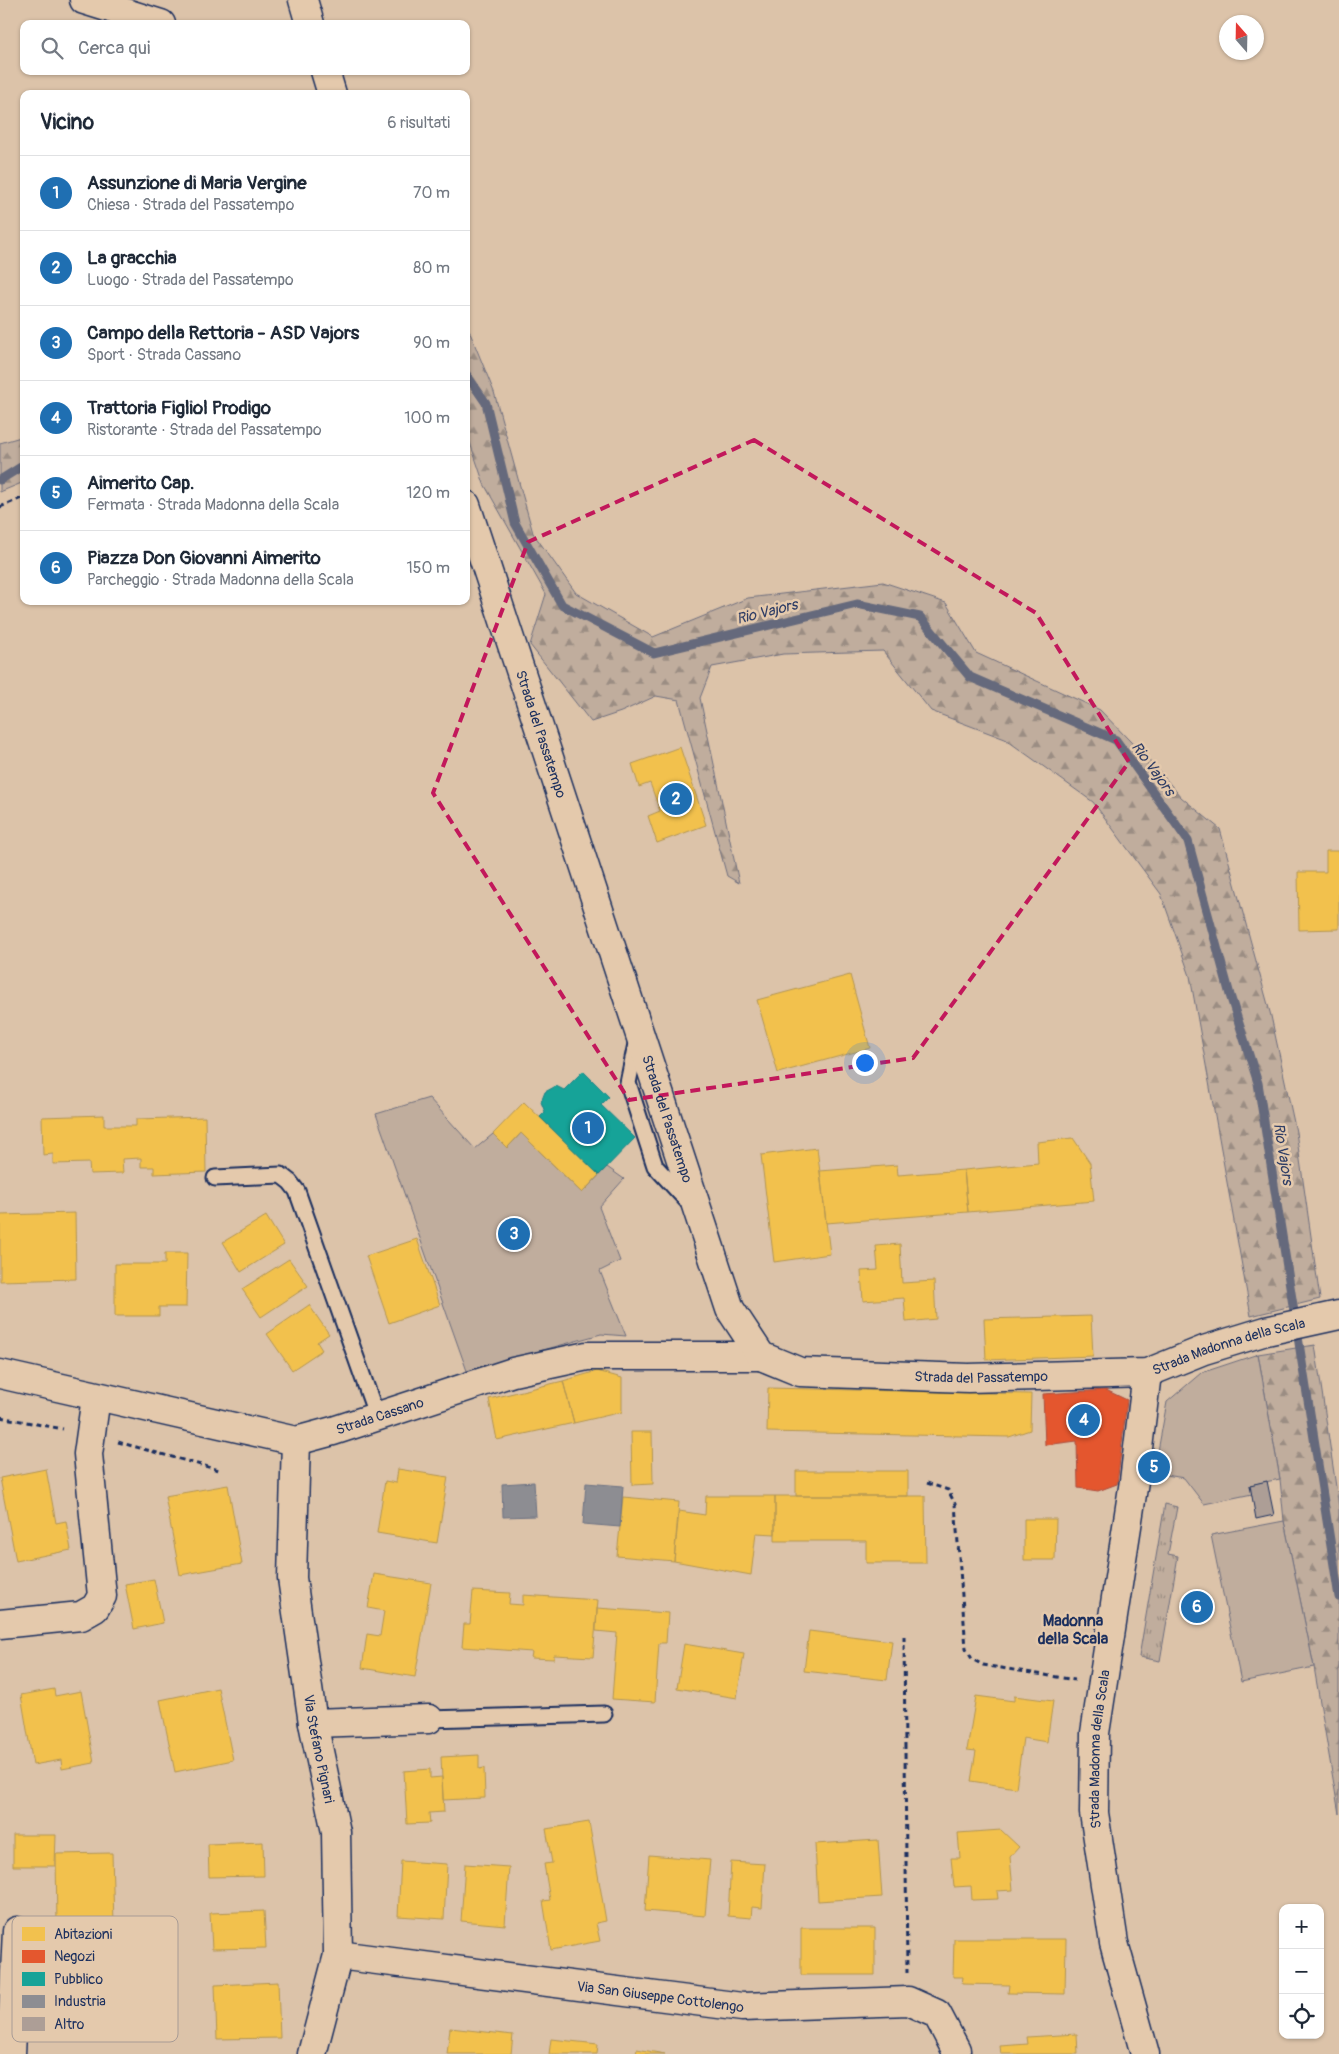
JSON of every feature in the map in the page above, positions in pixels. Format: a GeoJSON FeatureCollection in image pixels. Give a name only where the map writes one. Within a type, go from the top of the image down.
{"type":"FeatureCollection","features":[{"type":"Feature","properties":{"kind":"street"},"geometry":{"type":"LineString","coordinates":[[84,0],[149,20]]}},
{"type":"Feature","properties":{"kind":"street"},"geometry":{"type":"LineString","coordinates":[[303,0],[309,20]]}},
{"type":"Feature","properties":{"kind":"street"},"geometry":{"type":"LineString","coordinates":[[326,75],[331,90]]}},
{"type":"Feature","properties":{"kind":"street","name":"Strada del Passatempo"},"geometry":{"type":"LineString","coordinates":[[470,517],[730,1309],[762,1356],[800,1372],[968,1378],[1147,1373]]}},
{"type":"Feature","properties":{"kind":"street","name":"Strada Madonna della Scala"},"geometry":{"type":"LineString","coordinates":[[1145,2054],[1114,1943],[1094,1813],[1096,1733],[1134,1481],[1147,1373],[1204,1350],[1266,1331],[1332,1316]]}},
{"type":"Feature","properties":{"kind":"street","name":"Strada Cassano"},"geometry":{"type":"LineString","coordinates":[[0,1374],[296,1441],[377,1417],[513,1372],[588,1356],[762,1356]]}},
{"type":"Feature","properties":{"kind":"street"},"geometry":{"type":"LineString","coordinates":[[0,1624],[81,1616],[95,1608],[102,1596],[88,1454],[96,1397]]}},
{"type":"Feature","properties":{"kind":"street","name":"Via Stefano Pignari"},"geometry":{"type":"LineString","coordinates":[[296,1441],[292,1578],[313,1723],[336,1832],[338,1955],[312,2054]]}},
{"type":"Feature","properties":{"kind":"street"},"geometry":{"type":"LineString","coordinates":[[313,1723],[428,1719]]}},
{"type":"Feature","properties":{"kind":"street","name":"Via San Giuseppe Cottolengo"},"geometry":{"type":"LineString","coordinates":[[338,1955],[742,2007],[908,2001],[937,2014],[956,2050],[956,2054]]}},
{"type":"Feature","properties":{"kind":"street"},"geometry":{"type":"LineString","coordinates":[[11,2054],[12,2036]]}},
{"type":"Feature","properties":{"kind":"lane"},"geometry":{"type":"LineString","coordinates":[[215,1178],[281,1175],[290,1182],[296,1191],[377,1417]]}},
{"type":"Feature","properties":{"kind":"lane"},"geometry":{"type":"LineString","coordinates":[[428,1719],[604,1714]]}},
{"type":"Feature","properties":{"kind":"path"},"geometry":{"type":"LineString","coordinates":[[0,507],[20,499]]}},
{"type":"Feature","properties":{"kind":"path"},"geometry":{"type":"LineString","coordinates":[[927,1483],[948,1490],[955,1504],[966,1648],[972,1659],[983,1665],[1103,1684]]}},
{"type":"Feature","properties":{"kind":"path"},"geometry":{"type":"LineString","coordinates":[[904,1636],[908,2001]]}},
{"type":"Feature","properties":{"kind":"highlighted area"},"geometry":{"type":"Polygon","coordinates":[[[754,440],[1036,613],[1129,762],[913,1058],[629,1100],[433,793],[528,542],[754,440]]]}},
{"type":"Feature","properties":{"kind":"green space"},"geometry":{"type":"Polygon","coordinates":[[[470,333],[494,392],[533,533],[576,593],[653,637],[748,598],[883,582],[946,603],[976,653],[1100,710],[1158,770],[1181,797],[1220,829],[1271,1016],[1296,1132],[1320,1299],[1251,1316],[1190,976],[1161,894],[1093,802],[1005,739],[931,711],[883,651],[783,654],[712,667],[700,698],[739,883],[727,876],[679,700],[656,696],[621,712],[591,722],[530,645],[546,594],[484,484],[470,443],[470,333]]]}},
{"type":"Feature","properties":{"kind":"green space"},"geometry":{"type":"Polygon","coordinates":[[[20,437],[20,484],[0,492],[0,443],[20,437]]]}},
{"type":"Feature","properties":{"kind":"green space"},"geometry":{"type":"Polygon","coordinates":[[[429,1098],[475,1149],[493,1134],[507,1148],[521,1133],[582,1193],[607,1167],[624,1179],[599,1207],[620,1261],[600,1271],[626,1336],[601,1334],[467,1371],[376,1114],[429,1098]]]}},
{"type":"Feature","properties":{"kind":"green space"},"geometry":{"type":"Polygon","coordinates":[[[1315,1345],[1339,1507],[1339,1814],[1314,1667],[1284,1521],[1280,1479],[1258,1354],[1315,1345]]]}},
{"type":"Feature","properties":{"kind":"green space"},"geometry":{"type":"Polygon","coordinates":[[[1258,1354],[1280,1479],[1250,1485],[1252,1494],[1204,1504],[1184,1478],[1154,1473],[1167,1402],[1201,1373],[1258,1354]]]}},
{"type":"Feature","properties":{"kind":"green space"},"geometry":{"type":"Polygon","coordinates":[[[1165,1504],[1177,1507],[1168,1554],[1178,1556],[1160,1661],[1139,1657],[1165,1504]]]}},
{"type":"Feature","properties":{"kind":"green space"},"geometry":{"type":"Polygon","coordinates":[[[1284,1521],[1314,1667],[1241,1682],[1211,1535],[1284,1521]]]}},
{"type":"Feature","properties":{"kind":"building: Abitazioni"},"geometry":{"type":"Polygon","coordinates":[[[680,747],[706,825],[657,843],[648,816],[660,811],[650,783],[639,787],[632,764],[680,747]]]}},
{"type":"Feature","properties":{"kind":"building: Abitazioni"},"geometry":{"type":"Polygon","coordinates":[[[1326,851],[1339,851],[1339,929],[1299,930],[1298,872],[1326,872],[1326,851]]]}},
{"type":"Feature","properties":{"kind":"building: Abitazioni"},"geometry":{"type":"Polygon","coordinates":[[[850,975],[870,1048],[778,1073],[757,1000],[850,975]]]}},
{"type":"Feature","properties":{"kind":"building: Abitazioni"},"geometry":{"type":"Polygon","coordinates":[[[524,1102],[599,1175],[582,1193],[521,1133],[507,1148],[493,1134],[524,1102]]]}},
{"type":"Feature","properties":{"kind":"building: Abitazioni"},"geometry":{"type":"Polygon","coordinates":[[[104,1115],[104,1126],[136,1126],[136,1119],[205,1117],[206,1172],[154,1174],[154,1167],[141,1167],[141,1158],[122,1159],[123,1173],[90,1174],[89,1163],[53,1164],[53,1154],[43,1155],[42,1117],[104,1115]]]}},
{"type":"Feature","properties":{"kind":"building: Abitazioni"},"geometry":{"type":"Polygon","coordinates":[[[1073,1138],[1090,1163],[1094,1201],[968,1212],[964,1170],[1038,1163],[1037,1142],[1073,1138]]]}},
{"type":"Feature","properties":{"kind":"building: Abitazioni"},"geometry":{"type":"Polygon","coordinates":[[[817,1148],[830,1254],[774,1262],[761,1155],[817,1148]]]}},
{"type":"Feature","properties":{"kind":"building: Abitazioni"},"geometry":{"type":"Polygon","coordinates":[[[897,1165],[898,1175],[964,1170],[968,1212],[826,1223],[820,1171],[897,1165]]]}},
{"type":"Feature","properties":{"kind":"building: Abitazioni"},"geometry":{"type":"Polygon","coordinates":[[[75,1213],[76,1279],[0,1281],[0,1215],[75,1213]]]}},
{"type":"Feature","properties":{"kind":"building: Abitazioni"},"geometry":{"type":"Polygon","coordinates":[[[266,1216],[284,1245],[241,1272],[223,1242],[266,1216]]]}},
{"type":"Feature","properties":{"kind":"building: Abitazioni"},"geometry":{"type":"Polygon","coordinates":[[[417,1239],[440,1305],[389,1323],[366,1256],[417,1239]]]}},
{"type":"Feature","properties":{"kind":"building: Abitazioni"},"geometry":{"type":"Polygon","coordinates":[[[900,1244],[902,1283],[934,1281],[936,1319],[906,1322],[904,1298],[863,1301],[861,1271],[878,1270],[876,1246],[900,1244]]]}},
{"type":"Feature","properties":{"kind":"building: Abitazioni"},"geometry":{"type":"Polygon","coordinates":[[[165,1253],[187,1253],[186,1307],[159,1307],[159,1316],[115,1316],[115,1264],[165,1264],[165,1253]]]}},
{"type":"Feature","properties":{"kind":"building: Abitazioni"},"geometry":{"type":"Polygon","coordinates":[[[289,1259],[308,1286],[261,1317],[242,1289],[289,1259]]]}},
{"type":"Feature","properties":{"kind":"building: Abitazioni"},"geometry":{"type":"Polygon","coordinates":[[[309,1305],[329,1334],[317,1342],[322,1350],[292,1370],[267,1334],[309,1305]]]}},
{"type":"Feature","properties":{"kind":"building: Abitazioni"},"geometry":{"type":"Polygon","coordinates":[[[1091,1316],[1093,1356],[986,1360],[984,1319],[1091,1316]]]}},
{"type":"Feature","properties":{"kind":"building: Abitazioni"},"geometry":{"type":"Polygon","coordinates":[[[597,1371],[622,1378],[622,1412],[574,1423],[563,1381],[597,1371]]]}},
{"type":"Feature","properties":{"kind":"building: Abitazioni"},"geometry":{"type":"Polygon","coordinates":[[[563,1381],[574,1423],[497,1440],[489,1399],[563,1381]]]}},
{"type":"Feature","properties":{"kind":"building: Abitazioni"},"geometry":{"type":"Polygon","coordinates":[[[768,1388],[1031,1394],[1030,1430],[1009,1437],[767,1432],[768,1388]]]}},
{"type":"Feature","properties":{"kind":"building: Abitazioni"},"geometry":{"type":"Polygon","coordinates":[[[631,1432],[652,1432],[653,1484],[632,1485],[631,1432]]]}},
{"type":"Feature","properties":{"kind":"building: Abitazioni"},"geometry":{"type":"Polygon","coordinates":[[[46,1469],[56,1523],[66,1521],[71,1550],[16,1561],[0,1478],[46,1469]]]}},
{"type":"Feature","properties":{"kind":"building: Abitazioni"},"geometry":{"type":"Polygon","coordinates":[[[398,1469],[448,1477],[437,1543],[377,1533],[385,1481],[396,1483],[398,1469]]]}},
{"type":"Feature","properties":{"kind":"building: Abitazioni"},"geometry":{"type":"Polygon","coordinates":[[[796,1471],[908,1471],[908,1496],[796,1496],[796,1471]]]}},
{"type":"Feature","properties":{"kind":"building: Abitazioni"},"geometry":{"type":"Polygon","coordinates":[[[228,1485],[242,1564],[180,1575],[165,1496],[228,1485]]]}},
{"type":"Feature","properties":{"kind":"building: Abitazioni"},"geometry":{"type":"Polygon","coordinates":[[[706,1496],[775,1496],[775,1534],[756,1533],[751,1575],[674,1561],[679,1511],[705,1515],[706,1496]]]}},
{"type":"Feature","properties":{"kind":"building: Abitazioni"},"geometry":{"type":"Polygon","coordinates":[[[775,1496],[925,1496],[926,1563],[866,1563],[866,1541],[775,1541],[775,1496]]]}},
{"type":"Feature","properties":{"kind":"building: Abitazioni"},"geometry":{"type":"Polygon","coordinates":[[[623,1497],[679,1502],[674,1561],[617,1556],[623,1497]]]}},
{"type":"Feature","properties":{"kind":"building: Abitazioni"},"geometry":{"type":"Polygon","coordinates":[[[1024,1519],[1056,1519],[1055,1560],[1024,1560],[1024,1519]]]}},
{"type":"Feature","properties":{"kind":"building: Abitazioni"},"geometry":{"type":"Polygon","coordinates":[[[374,1574],[431,1583],[415,1677],[362,1668],[367,1634],[380,1636],[384,1611],[368,1608],[374,1574]]]}},
{"type":"Feature","properties":{"kind":"building: Abitazioni"},"geometry":{"type":"Polygon","coordinates":[[[154,1579],[163,1623],[134,1629],[125,1584],[154,1579]]]}},
{"type":"Feature","properties":{"kind":"building: Abitazioni"},"geometry":{"type":"Polygon","coordinates":[[[473,1591],[510,1593],[509,1604],[523,1605],[523,1595],[598,1600],[593,1657],[554,1655],[554,1659],[531,1658],[532,1652],[462,1647],[464,1624],[470,1624],[473,1591]]]}},
{"type":"Feature","properties":{"kind":"building: Abitazioni"},"geometry":{"type":"Polygon","coordinates":[[[597,1608],[668,1613],[666,1643],[659,1643],[655,1702],[612,1699],[617,1633],[596,1631],[597,1608]]]}},
{"type":"Feature","properties":{"kind":"building: Abitazioni"},"geometry":{"type":"Polygon","coordinates":[[[809,1631],[892,1641],[887,1680],[804,1671],[809,1631]]]}},
{"type":"Feature","properties":{"kind":"building: Abitazioni"},"geometry":{"type":"Polygon","coordinates":[[[684,1644],[744,1654],[737,1698],[677,1688],[684,1644]]]}},
{"type":"Feature","properties":{"kind":"building: Abitazioni"},"geometry":{"type":"Polygon","coordinates":[[[218,1688],[233,1760],[175,1772],[160,1700],[218,1688]]]}},
{"type":"Feature","properties":{"kind":"building: Abitazioni"},"geometry":{"type":"Polygon","coordinates":[[[54,1689],[55,1696],[81,1691],[94,1763],[62,1769],[61,1760],[33,1765],[21,1695],[54,1689]]]}},
{"type":"Feature","properties":{"kind":"building: Abitazioni"},"geometry":{"type":"Polygon","coordinates":[[[976,1696],[1014,1701],[1014,1696],[1053,1701],[1047,1742],[1023,1738],[1016,1788],[971,1781],[976,1751],[967,1750],[976,1696]]]}},
{"type":"Feature","properties":{"kind":"building: Abitazioni"},"geometry":{"type":"Polygon","coordinates":[[[479,1755],[479,1769],[484,1768],[485,1798],[443,1800],[441,1757],[479,1755]]]}},
{"type":"Feature","properties":{"kind":"building: Abitazioni"},"geometry":{"type":"Polygon","coordinates":[[[430,1769],[430,1778],[442,1777],[444,1812],[429,1813],[430,1823],[407,1824],[404,1771],[430,1769]]]}},
{"type":"Feature","properties":{"kind":"building: Abitazioni"},"geometry":{"type":"Polygon","coordinates":[[[589,1822],[606,1921],[596,1923],[600,1941],[551,1950],[543,1901],[550,1900],[544,1864],[552,1863],[546,1829],[589,1822]]]}},
{"type":"Feature","properties":{"kind":"building: Abitazioni"},"geometry":{"type":"Polygon","coordinates":[[[1001,1830],[1019,1847],[1010,1857],[1013,1890],[997,1891],[998,1899],[972,1900],[971,1886],[954,1887],[951,1858],[960,1858],[958,1833],[1001,1830]]]}},
{"type":"Feature","properties":{"kind":"building: Abitazioni"},"geometry":{"type":"Polygon","coordinates":[[[13,1835],[56,1835],[55,1866],[13,1866],[13,1835]]]}},
{"type":"Feature","properties":{"kind":"building: Abitazioni"},"geometry":{"type":"Polygon","coordinates":[[[878,1840],[882,1897],[818,1901],[815,1844],[878,1840]]]}},
{"type":"Feature","properties":{"kind":"building: Abitazioni"},"geometry":{"type":"Polygon","coordinates":[[[263,1842],[264,1876],[209,1877],[208,1844],[263,1842]]]}},
{"type":"Feature","properties":{"kind":"building: Abitazioni"},"geometry":{"type":"Polygon","coordinates":[[[112,1853],[114,1916],[57,1916],[56,1854],[112,1853]]]}},
{"type":"Feature","properties":{"kind":"building: Abitazioni"},"geometry":{"type":"Polygon","coordinates":[[[649,1855],[710,1860],[705,1916],[645,1911],[649,1855]]]}},
{"type":"Feature","properties":{"kind":"building: Abitazioni"},"geometry":{"type":"Polygon","coordinates":[[[401,1861],[447,1864],[444,1919],[398,1916],[401,1861]]]}},
{"type":"Feature","properties":{"kind":"building: Abitazioni"},"geometry":{"type":"Polygon","coordinates":[[[731,1862],[765,1864],[762,1908],[752,1907],[751,1918],[728,1916],[731,1862]]]}},
{"type":"Feature","properties":{"kind":"building: Abitazioni"},"geometry":{"type":"Polygon","coordinates":[[[465,1864],[509,1867],[505,1925],[461,1921],[465,1864]]]}},
{"type":"Feature","properties":{"kind":"building: Abitazioni"},"geometry":{"type":"Polygon","coordinates":[[[264,1911],[266,1948],[212,1949],[210,1913],[264,1911]]]}},
{"type":"Feature","properties":{"kind":"building: Abitazioni"},"geometry":{"type":"Polygon","coordinates":[[[801,1928],[875,1928],[875,1975],[801,1975],[801,1928]]]}},
{"type":"Feature","properties":{"kind":"building: Abitazioni"},"geometry":{"type":"Polygon","coordinates":[[[954,1939],[1066,1939],[1065,1994],[1008,1993],[1009,1985],[962,1984],[963,1977],[953,1977],[954,1939]]]}},
{"type":"Feature","properties":{"kind":"building: Abitazioni"},"geometry":{"type":"Polygon","coordinates":[[[278,1982],[280,2038],[217,2039],[215,1985],[278,1982]]]}},
{"type":"Feature","properties":{"kind":"building: Abitazioni"},"geometry":{"type":"Polygon","coordinates":[[[450,2028],[513,2035],[511,2054],[447,2054],[450,2028]]]}},
{"type":"Feature","properties":{"kind":"building: Abitazioni"},"geometry":{"type":"Polygon","coordinates":[[[1077,2034],[1078,2054],[1001,2054],[1000,2046],[1028,2044],[1027,2037],[1077,2034]]]}},
{"type":"Feature","properties":{"kind":"building: Abitazioni"},"geometry":{"type":"Polygon","coordinates":[[[551,2039],[598,2044],[597,2054],[549,2054],[551,2039]]]}},
{"type":"Feature","properties":{"kind":"building: Abitazioni"},"geometry":{"type":"Polygon","coordinates":[[[637,2049],[665,2054],[636,2054],[637,2049]]]}},
{"type":"Feature","properties":{"kind":"building: Negozi"},"geometry":{"type":"Polygon","coordinates":[[[1106,1390],[1127,1400],[1117,1484],[1098,1491],[1078,1488],[1077,1441],[1045,1445],[1043,1394],[1106,1390]]]}},
{"type":"Feature","properties":{"kind":"building: Pubblico"},"geometry":{"type":"Polygon","coordinates":[[[583,1071],[609,1097],[601,1105],[635,1138],[599,1175],[540,1117],[545,1112],[541,1102],[545,1092],[556,1086],[564,1090],[583,1071]]]}},
{"type":"Feature","properties":{"kind":"building: Industria"},"geometry":{"type":"Polygon","coordinates":[[[534,1482],[536,1516],[503,1517],[502,1484],[534,1482]]]}},
{"type":"Feature","properties":{"kind":"building: Industria"},"geometry":{"type":"Polygon","coordinates":[[[586,1483],[623,1486],[620,1527],[583,1524],[586,1483]]]}},
{"type":"Feature","properties":{"kind":"building: Altro"},"geometry":{"type":"Polygon","coordinates":[[[1267,1481],[1274,1515],[1256,1519],[1250,1485],[1267,1481]]]}},
{"type":"Feature","properties":{"kind":"waterway","name":"Rio Vajors"},"geometry":{"type":"LineString","coordinates":[[470,380],[486,403],[515,523],[562,605],[654,653],[857,604],[920,617],[970,677],[1116,740],[1188,841],[1230,995],[1258,1083],[1339,1597]]}},
{"type":"Feature","properties":{"kind":"waterway","name":"Rio Vajors"},"geometry":{"type":"LineString","coordinates":[[0,480],[20,468]]}},
{"type":"Feature","properties":{"kind":"place","name":"La gracchia"},"geometry":{"type":"Point","coordinates":[676,799]}},
{"type":"Feature","properties":{"kind":"place","name":"Assunzione di Maria Vergine"},"geometry":{"type":"Point","coordinates":[588,1128]}},
{"type":"Feature","properties":{"kind":"place","name":"Campo della Rettoria - ASD Vajors"},"geometry":{"type":"Point","coordinates":[514,1234]}},
{"type":"Feature","properties":{"kind":"place","name":"Trattoria Figliol Prodigo"},"geometry":{"type":"Point","coordinates":[1084,1420]}},
{"type":"Feature","properties":{"kind":"place","name":"Aimerito Cap."},"geometry":{"type":"Point","coordinates":[1154,1467]}},
{"type":"Feature","properties":{"kind":"place","name":"Piazza Don Giovanni Aimerito"},"geometry":{"type":"Point","coordinates":[1197,1607]}},
{"type":"Feature","properties":{"kind":"district","name":"Madonna della Scala"},"geometry":{"type":"Point","coordinates":[1073,1630]}}]}
